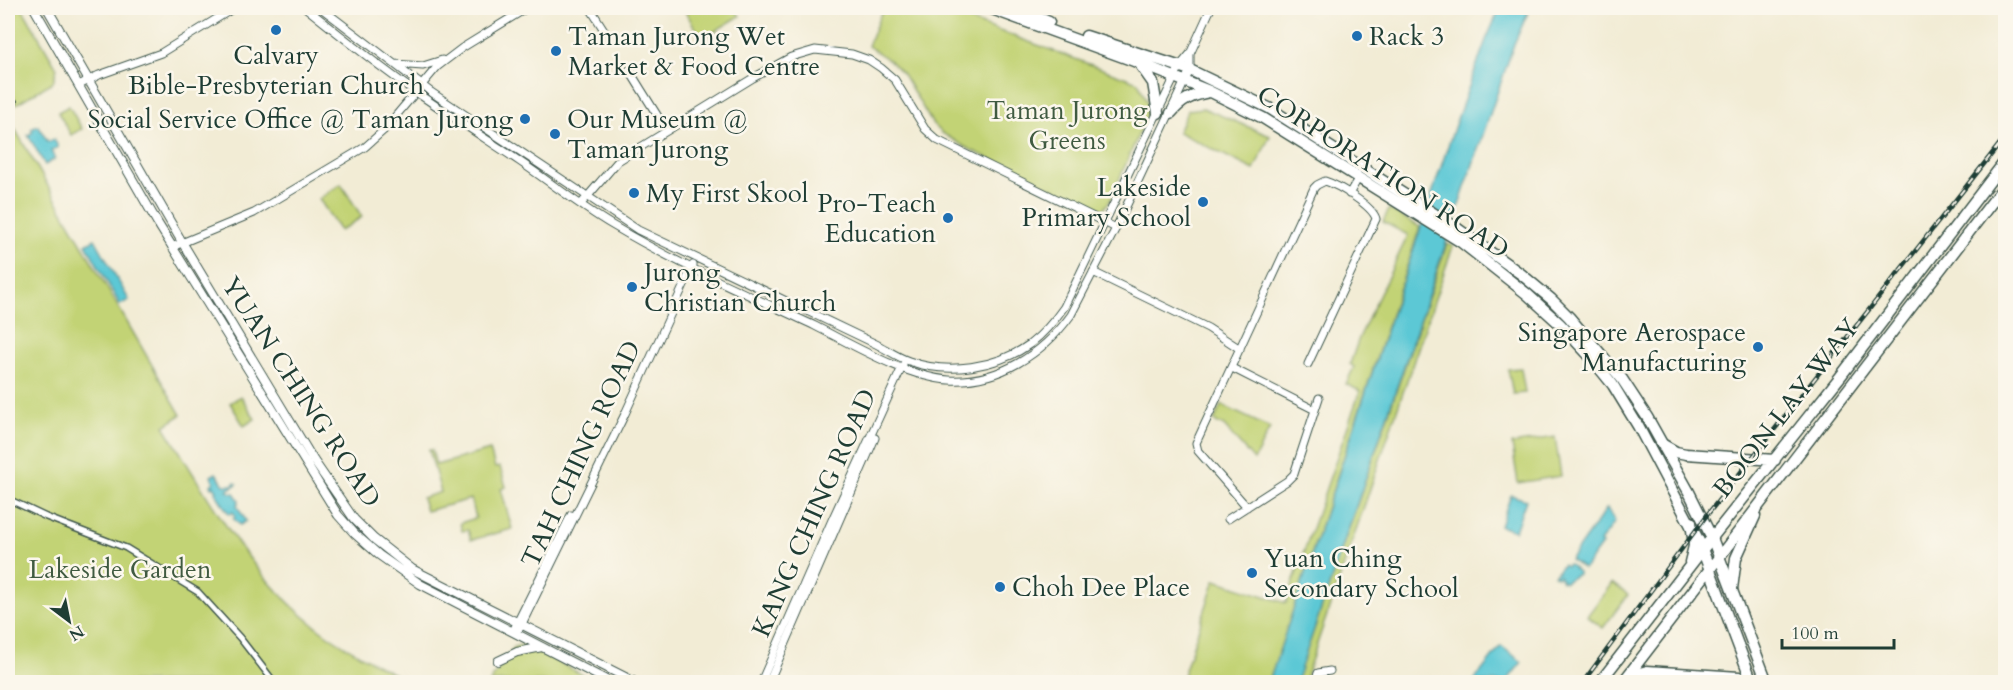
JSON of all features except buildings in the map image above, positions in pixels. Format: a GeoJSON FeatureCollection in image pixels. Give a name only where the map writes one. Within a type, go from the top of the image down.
{"type":"FeatureCollection","features":[{"type":"Feature","properties":{"kind":"main road","name":"CORPORATION ROAD"},"geometry":{"type":"LineString","coordinates":[[989,8],[1134,61],[1209,92],[1312,142],[1521,274],[1551,299],[1569,316],[1622,379],[1662,444],[1712,538],[1767,682]]}},
{"type":"Feature","properties":{"kind":"main road","name":"CORPORATION ROAD"},"geometry":{"type":"LineString","coordinates":[[1013,8],[1079,34],[1185,68],[1269,108],[1362,178],[1425,214]]}},
{"type":"Feature","properties":{"kind":"main road"},"geometry":{"type":"LineString","coordinates":[[1134,61],[1147,72],[1154,83],[1158,113]]}},
{"type":"Feature","properties":{"kind":"main road"},"geometry":{"type":"LineString","coordinates":[[1171,113],[1191,95],[1209,92]]}},
{"type":"Feature","properties":{"kind":"main road","name":"BOON LAY WAY"},"geometry":{"type":"LineString","coordinates":[[1600,682],[1775,460],[2006,160]]}},
{"type":"Feature","properties":{"kind":"main road","name":"BOON LAY WAY"},"geometry":{"type":"LineString","coordinates":[[1625,680],[2006,184]]}},
{"type":"Feature","properties":{"kind":"main road","name":"CORPORATION ROAD"},"geometry":{"type":"LineString","coordinates":[[1456,233],[1560,324],[1613,385],[1638,426],[1703,549],[1751,682]]}},
{"type":"Feature","properties":{"kind":"main road"},"geometry":{"type":"LineString","coordinates":[[1662,444],[1676,452],[1686,454],[1775,460]]}},
{"type":"Feature","properties":{"kind":"main road"},"geometry":{"type":"LineString","coordinates":[[1732,589],[1736,558],[1750,531],[1758,507]]}},
{"type":"Feature","properties":{"kind":"main road"},"geometry":{"type":"LineString","coordinates":[[1686,571],[1694,546],[1690,522]]}},
{"type":"Feature","properties":{"kind":"main road"},"geometry":{"type":"LineString","coordinates":[[1625,680],[1636,673],[1647,671],[1739,677],[1751,682]]}},
{"type":"Feature","properties":{"kind":"street","name":"YUAN CHING ROAD"},"geometry":{"type":"LineString","coordinates":[[34,8],[172,247],[329,503],[355,534],[400,571],[420,584],[610,682]]}},
{"type":"Feature","properties":{"kind":"street","name":"YUAN CHING ROAD"},"geometry":{"type":"LineString","coordinates":[[47,8],[182,242],[314,461],[354,519],[374,539],[412,569],[635,682]]}},
{"type":"Feature","properties":{"kind":"street"},"geometry":{"type":"LineString","coordinates":[[79,85],[161,53],[234,8]]}},
{"type":"Feature","properties":{"kind":"street"},"geometry":{"type":"LineString","coordinates":[[306,8],[417,93],[611,225],[690,267],[905,364],[949,368],[974,366],[1010,356],[1030,344],[1065,307],[1158,113],[1185,68],[1211,8]]}},
{"type":"Feature","properties":{"kind":"street"},"geometry":{"type":"LineString","coordinates":[[321,8],[422,86],[638,230],[876,344],[924,376],[949,380],[977,378],[998,373],[1016,364],[1053,339],[1065,324],[1116,228],[1171,113],[1179,80],[1185,68]]}},
{"type":"Feature","properties":{"kind":"street"},"geometry":{"type":"LineString","coordinates":[[172,247],[254,213],[365,147],[383,131],[446,59],[527,8]]}},
{"type":"Feature","properties":{"kind":"street"},"geometry":{"type":"LineString","coordinates":[[590,8],[604,30]]}},
{"type":"Feature","properties":{"kind":"street"},"geometry":{"type":"LineString","coordinates":[[581,204],[618,161],[741,85],[791,57],[815,50],[852,54],[869,60],[895,80],[925,129],[938,140],[1116,228]]}},
{"type":"Feature","properties":{"kind":"street"},"geometry":{"type":"LineString","coordinates":[[395,64],[423,66],[446,59]]}},
{"type":"Feature","properties":{"kind":"street"},"geometry":{"type":"LineString","coordinates":[[629,70],[667,131]]}},
{"type":"Feature","properties":{"kind":"street"},"geometry":{"type":"LineString","coordinates":[[8,115],[14,102]]}},
{"type":"Feature","properties":{"kind":"street"},"geometry":{"type":"LineString","coordinates":[[1352,196],[1362,178]]}},
{"type":"Feature","properties":{"kind":"street"},"geometry":{"type":"LineString","coordinates":[[1247,507],[1196,447],[1317,185],[1325,181],[1372,210],[1376,219],[1308,364]]}},
{"type":"Feature","properties":{"kind":"street","name":"TAH CHING ROAD"},"geometry":{"type":"LineString","coordinates":[[515,632],[624,416],[694,258]]}},
{"type":"Feature","properties":{"kind":"street"},"geometry":{"type":"LineString","coordinates":[[1093,272],[1208,328],[1240,348]]}},
{"type":"Feature","properties":{"kind":"street"},"geometry":{"type":"LineString","coordinates":[[232,345],[241,339]]}},
{"type":"Feature","properties":{"kind":"street","name":"KANG CHING ROAD"},"geometry":{"type":"LineString","coordinates":[[761,682],[905,364]]}},
{"type":"Feature","properties":{"kind":"street"},"geometry":{"type":"LineString","coordinates":[[1232,368],[1316,410]]}},
{"type":"Feature","properties":{"kind":"street"},"geometry":{"type":"LineString","coordinates":[[1228,519],[1287,481],[1294,474],[1319,398]]}},
{"type":"Feature","properties":{"kind":"street"},"geometry":{"type":"LineString","coordinates":[[8,499],[46,517],[126,548],[198,592],[240,638],[274,682]]}},
{"type":"Feature","properties":{"kind":"street","name":"KANG CHING ROAD"},"geometry":{"type":"LineString","coordinates":[[769,682],[844,501]]}},
{"type":"Feature","properties":{"kind":"street"},"geometry":{"type":"LineString","coordinates":[[498,661],[517,652],[543,647]]}},
{"type":"Feature","properties":{"kind":"street"},"geometry":{"type":"LineString","coordinates":[[1315,682],[1318,673],[1330,671]]}},
{"type":"Feature","properties":{"kind":"green space"},"geometry":{"type":"Polygon","coordinates":[[[8,8],[22,8],[57,68],[53,82],[8,109],[8,8]]]}},
{"type":"Feature","properties":{"kind":"green space"},"geometry":{"type":"Polygon","coordinates":[[[683,8],[734,8],[740,16],[702,39],[683,8]]]}},
{"type":"Feature","properties":{"kind":"green space","name":"Taman Jurong Greens"},"geometry":{"type":"Polygon","coordinates":[[[883,8],[937,8],[1138,82],[1150,108],[1110,201],[1103,209],[1093,208],[965,147],[942,133],[932,123],[903,74],[889,60],[868,46],[883,8]]]}},
{"type":"Feature","properties":{"kind":"green space"},"geometry":{"type":"Polygon","coordinates":[[[69,106],[82,129],[71,135],[58,112],[69,106]]]}},
{"type":"Feature","properties":{"kind":"green space"},"geometry":{"type":"Polygon","coordinates":[[[1203,108],[1270,136],[1254,170],[1178,132],[1188,110],[1203,108]]]}},
{"type":"Feature","properties":{"kind":"green space","name":"Lakeside Garden"},"geometry":{"type":"Polygon","coordinates":[[[8,117],[181,415],[164,426],[233,536],[273,587],[296,610],[342,645],[408,682],[8,682],[8,117]]]}},
{"type":"Feature","properties":{"kind":"green space"},"geometry":{"type":"Polygon","coordinates":[[[341,184],[362,217],[340,231],[319,199],[341,184]]]}},
{"type":"Feature","properties":{"kind":"green space"},"geometry":{"type":"Polygon","coordinates":[[[1389,209],[1420,227],[1269,682],[1181,682],[1215,580],[1286,603],[1360,391],[1346,384],[1354,367],[1350,364],[1359,338],[1408,235],[1383,222],[1389,209]]]}},
{"type":"Feature","properties":{"kind":"green space"},"geometry":{"type":"Polygon","coordinates":[[[1447,244],[1453,246],[1304,682],[1296,682],[1447,244]]]}},
{"type":"Feature","properties":{"kind":"green space"},"geometry":{"type":"Polygon","coordinates":[[[1521,368],[1525,393],[1513,394],[1508,369],[1521,368]]]}},
{"type":"Feature","properties":{"kind":"green space"},"geometry":{"type":"Polygon","coordinates":[[[241,396],[255,419],[244,426],[230,403],[241,396]]]}},
{"type":"Feature","properties":{"kind":"green space"},"geometry":{"type":"Polygon","coordinates":[[[1221,405],[1270,428],[1254,460],[1224,426],[1214,421],[1221,405]]]}},
{"type":"Feature","properties":{"kind":"green space"},"geometry":{"type":"Polygon","coordinates":[[[1555,437],[1561,476],[1518,483],[1512,444],[1555,437]]]}},
{"type":"Feature","properties":{"kind":"green space"},"geometry":{"type":"Polygon","coordinates":[[[429,450],[432,450],[436,465],[490,450],[495,468],[500,467],[506,487],[501,489],[512,529],[471,540],[468,530],[462,531],[460,523],[476,518],[471,499],[426,511],[422,498],[441,492],[429,450]]]}},
{"type":"Feature","properties":{"kind":"green space"},"geometry":{"type":"Polygon","coordinates":[[[1612,583],[1628,595],[1603,628],[1587,616],[1612,583]]]}},
{"type":"Feature","properties":{"kind":"green space"},"geometry":{"type":"Polygon","coordinates":[[[524,644],[596,682],[490,682],[514,647],[524,644]]]}},
{"type":"Feature","properties":{"kind":"water"},"geometry":{"type":"Polygon","coordinates":[[[1500,8],[1530,8],[1514,44],[1296,682],[1269,682],[1456,122],[1500,8]]]}},
{"type":"Feature","properties":{"kind":"water"},"geometry":{"type":"Polygon","coordinates":[[[38,126],[48,142],[54,139],[58,147],[51,151],[55,159],[45,165],[28,135],[33,132],[31,129],[38,126]]]}},
{"type":"Feature","properties":{"kind":"water"},"geometry":{"type":"Polygon","coordinates":[[[95,239],[129,300],[120,305],[86,244],[95,239]]]}},
{"type":"Feature","properties":{"kind":"water"},"geometry":{"type":"Polygon","coordinates":[[[216,473],[224,485],[232,485],[235,482],[237,484],[227,490],[234,493],[239,500],[237,506],[246,521],[240,525],[233,518],[235,516],[233,512],[229,514],[215,492],[217,491],[214,486],[211,485],[214,482],[211,476],[216,473]]]}},
{"type":"Feature","properties":{"kind":"water"},"geometry":{"type":"Polygon","coordinates":[[[1511,495],[1526,500],[1515,531],[1500,526],[1511,495]]]}},
{"type":"Feature","properties":{"kind":"water"},"geometry":{"type":"Polygon","coordinates":[[[1607,508],[1615,522],[1584,569],[1570,560],[1607,508]]]}},
{"type":"Feature","properties":{"kind":"water"},"geometry":{"type":"Polygon","coordinates":[[[1563,564],[1566,566],[1568,564],[1578,572],[1565,582],[1559,575],[1557,577],[1554,575],[1563,564]]]}},
{"type":"Feature","properties":{"kind":"water"},"geometry":{"type":"Polygon","coordinates":[[[1501,646],[1522,662],[1506,682],[1473,682],[1501,646]]]}},
{"type":"Feature","properties":{"kind":"railway"},"geometry":{"type":"LineString","coordinates":[[1583,682],[1707,515],[2006,136]]}},
{"type":"Feature","properties":{"kind":"place","name":"Calvary Bible-Presbyterian Church"},"geometry":{"type":"Point","coordinates":[276,30]}},
{"type":"Feature","properties":{"kind":"place","name":"Rack 3"},"geometry":{"type":"Point","coordinates":[1357,36]}},
{"type":"Feature","properties":{"kind":"place","name":"Taman Jurong Wet Market & Food Centre"},"geometry":{"type":"Point","coordinates":[556,51]}},
{"type":"Feature","properties":{"kind":"place","name":"Social Service Office @ Taman Jurong"},"geometry":{"type":"Point","coordinates":[525,119]}},
{"type":"Feature","properties":{"kind":"place","name":"Our Museum @ Taman Jurong"},"geometry":{"type":"Point","coordinates":[555,134]}},
{"type":"Feature","properties":{"kind":"place","name":"My First Skool"},"geometry":{"type":"Point","coordinates":[634,193]}},
{"type":"Feature","properties":{"kind":"place","name":"Lakeside Primary School"},"geometry":{"type":"Point","coordinates":[1203,202]}},
{"type":"Feature","properties":{"kind":"place","name":"Pro-Teach Education"},"geometry":{"type":"Point","coordinates":[948,218]}},
{"type":"Feature","properties":{"kind":"place","name":"Jurong Christian Church"},"geometry":{"type":"Point","coordinates":[632,287]}},
{"type":"Feature","properties":{"kind":"place","name":"Singapore Aerospace Manufacturing"},"geometry":{"type":"Point","coordinates":[1758,347]}},
{"type":"Feature","properties":{"kind":"place","name":"Yuan Ching Secondary School"},"geometry":{"type":"Point","coordinates":[1252,573]}},
{"type":"Feature","properties":{"kind":"place","name":"Choh Dee Place"},"geometry":{"type":"Point","coordinates":[1000,587]}}]}
